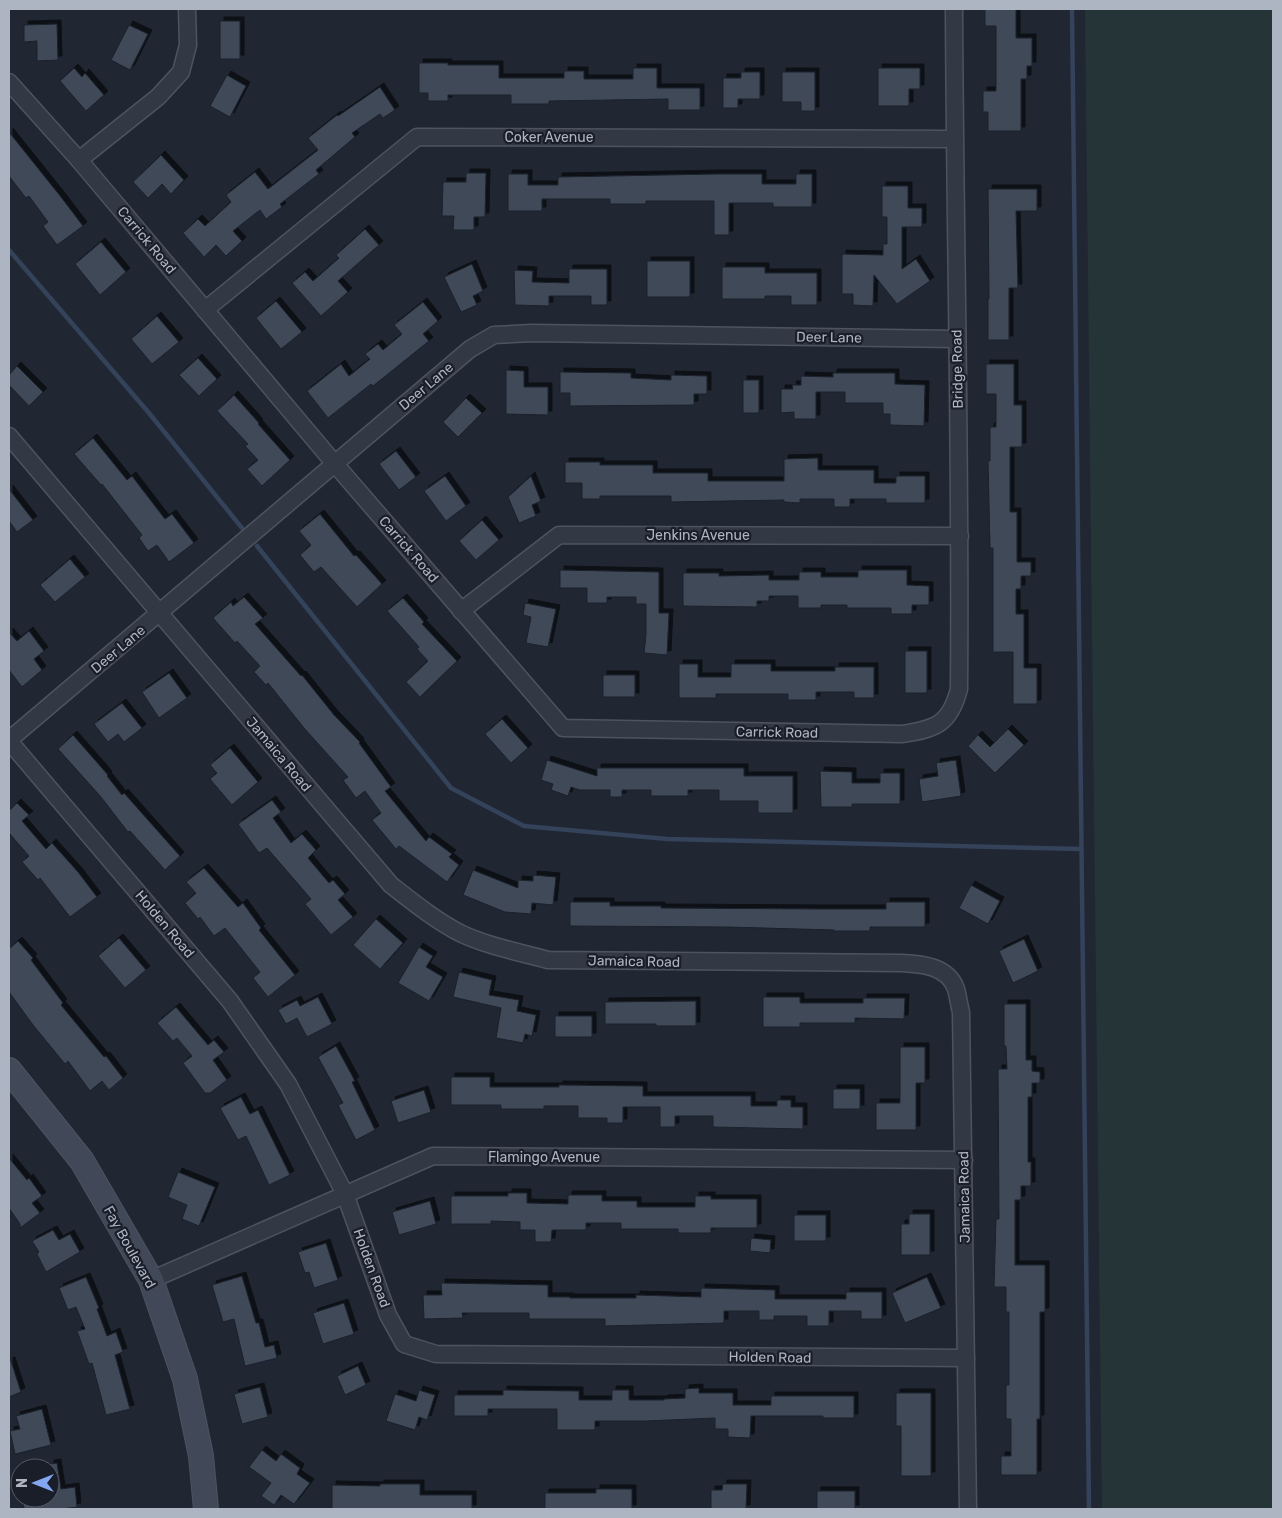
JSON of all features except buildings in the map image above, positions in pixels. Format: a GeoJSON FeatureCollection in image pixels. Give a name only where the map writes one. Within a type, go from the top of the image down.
{"type":"FeatureCollection","features":[{"type":"Feature","properties":{"kind":"street"},"geometry":{"type":"LineString","coordinates":[[79,160],[158,97],[181,72],[188,45],[187,9]]}},
{"type":"Feature","properties":{"kind":"street","name":"Bridge Road"},"geometry":{"type":"LineString","coordinates":[[940,724],[954,708],[959,689],[960,536],[956,339],[954,9]]}},
{"type":"Feature","properties":{"kind":"street","name":"Carrick Road"},"geometry":{"type":"LineString","coordinates":[[9,82],[79,160],[335,464],[563,728],[902,734],[921,732],[940,724]]}},
{"type":"Feature","properties":{"kind":"street","name":"Coker Avenue"},"geometry":{"type":"LineString","coordinates":[[205,310],[417,137],[954,139]]}},
{"type":"Feature","properties":{"kind":"street","name":"Deer Lane"},"geometry":{"type":"LineString","coordinates":[[9,741],[470,349],[494,335],[532,333],[956,339]]}},
{"type":"Feature","properties":{"kind":"street","name":"Jamaica Road"},"geometry":{"type":"LineString","coordinates":[[9,436],[391,885],[420,908],[461,933],[499,947],[548,960],[902,963],[927,965],[946,974],[955,987],[961,1012],[968,1509]]}},
{"type":"Feature","properties":{"kind":"street","name":"Jenkins Avenue"},"geometry":{"type":"LineString","coordinates":[[461,610],[559,535],[960,536]]}},
{"type":"Feature","properties":{"kind":"street","name":"Holden Road"},"geometry":{"type":"LineString","coordinates":[[9,741],[230,1001],[288,1084],[345,1194],[388,1315],[404,1344],[436,1354],[966,1358]]}},
{"type":"Feature","properties":{"kind":"street","name":"Fay Boulevard"},"geometry":{"type":"LineString","coordinates":[[9,1070],[82,1160],[151,1280],[185,1379],[201,1456],[206,1509]]}},
{"type":"Feature","properties":{"kind":"street","name":"Flamingo Avenue"},"geometry":{"type":"LineString","coordinates":[[151,1280],[433,1156],[964,1160]]}},
{"type":"Feature","properties":{"kind":"shaded area"},"geometry":{"type":"Polygon","coordinates":[[[1085,9],[1273,9],[1273,1509],[1102,1509],[1085,9]]]}},
{"type":"Feature","properties":{"kind":"waterway"},"geometry":{"type":"LineString","coordinates":[[1072,9],[1089,1509]]}},
{"type":"Feature","properties":{"kind":"waterway"},"geometry":{"type":"LineString","coordinates":[[9,250],[149,413],[242,528]]}},
{"type":"Feature","properties":{"kind":"waterway"},"geometry":{"type":"LineString","coordinates":[[257,546],[451,788],[524,826],[667,839],[1081,849]]}}]}
